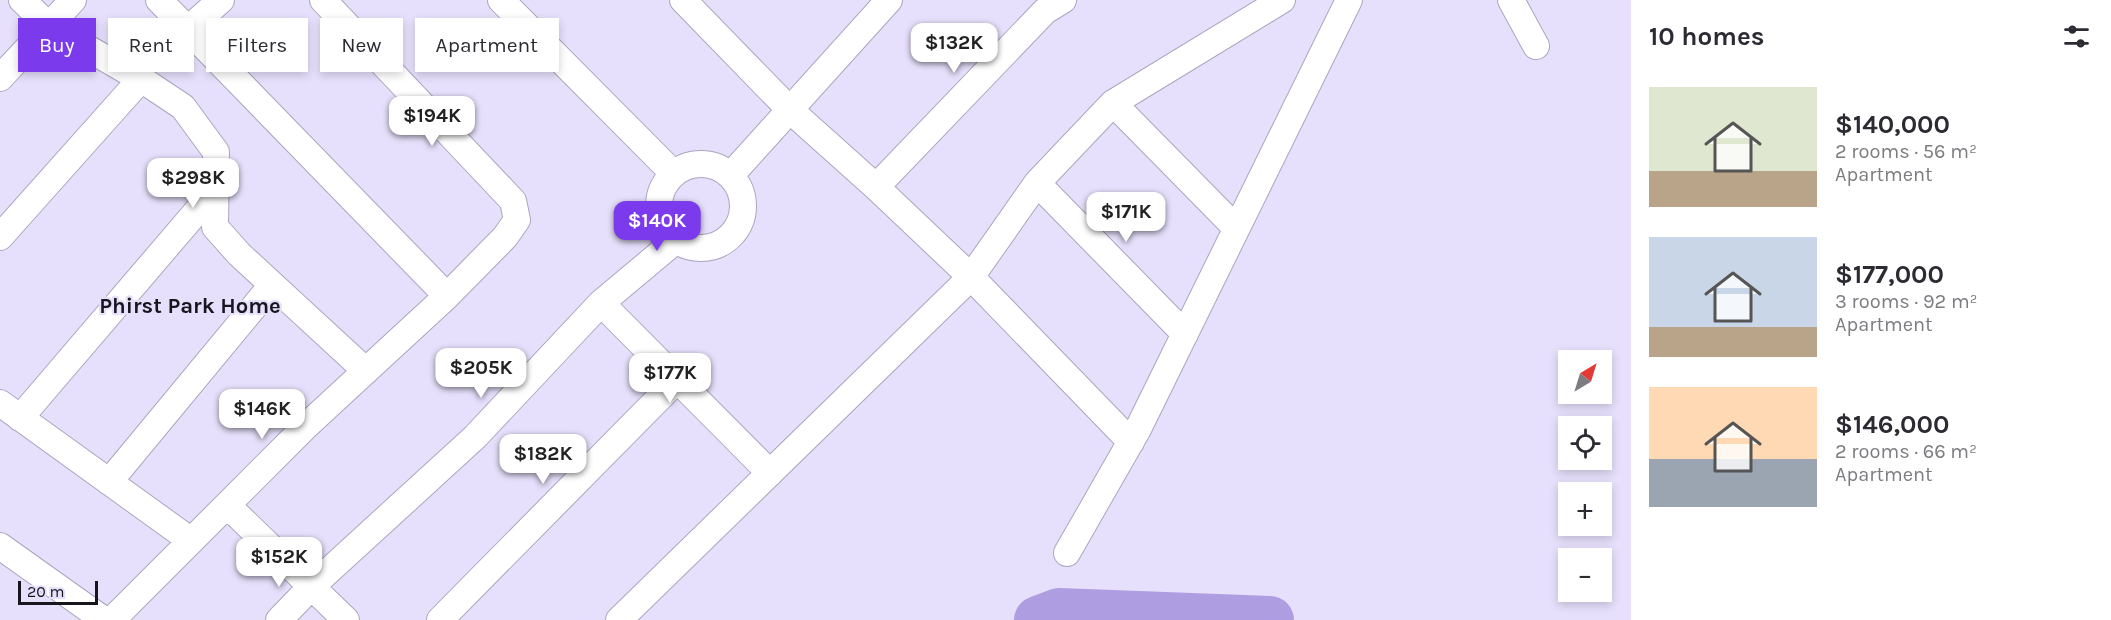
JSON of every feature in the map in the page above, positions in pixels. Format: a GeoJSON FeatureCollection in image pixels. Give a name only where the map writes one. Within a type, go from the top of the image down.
{"type":"FeatureCollection","features":[{"type":"Feature","properties":{"kind":"street"},"geometry":{"type":"LineString","coordinates":[[22,0],[41,18]]}},
{"type":"Feature","properties":{"kind":"street"},"geometry":{"type":"LineString","coordinates":[[56,18],[73,0]]}},
{"type":"Feature","properties":{"kind":"street"},"geometry":{"type":"LineString","coordinates":[[159,0],[176,18]]}},
{"type":"Feature","properties":{"kind":"street"},"geometry":{"type":"LineString","coordinates":[[194,24],[221,0]]}},
{"type":"Feature","properties":{"kind":"street"},"geometry":{"type":"LineString","coordinates":[[112,620],[305,428],[447,296],[505,237],[517,220],[513,201],[322,0]]}},
{"type":"Feature","properties":{"kind":"street"},"geometry":{"type":"LineString","coordinates":[[501,0],[673,174]]}},
{"type":"Feature","properties":{"kind":"street"},"geometry":{"type":"LineString","coordinates":[[683,0],[790,110],[970,276],[1131,442]]}},
{"type":"Feature","properties":{"kind":"street"},"geometry":{"type":"LineString","coordinates":[[731,175],[889,0]]}},
{"type":"Feature","properties":{"kind":"street"},"geometry":{"type":"LineString","coordinates":[[876,187],[1046,11],[1064,0]]}},
{"type":"Feature","properties":{"kind":"street"},"geometry":{"type":"LineString","coordinates":[[619,620],[970,276],[1036,183],[1113,103],[1282,0]]}},
{"type":"Feature","properties":{"kind":"street"},"geometry":{"type":"LineString","coordinates":[[1067,553],[1131,442],[1349,0]]}},
{"type":"Feature","properties":{"kind":"street"},"geometry":{"type":"LineString","coordinates":[[1511,0],[1536,46]]}},
{"type":"Feature","properties":{"kind":"street"},"geometry":{"type":"LineString","coordinates":[[194,37],[447,296]]}},
{"type":"Feature","properties":{"kind":"street"},"geometry":{"type":"LineString","coordinates":[[96,53],[183,107],[216,152],[215,227],[238,255],[366,371]]}},
{"type":"Feature","properties":{"kind":"street"},"geometry":{"type":"LineString","coordinates":[[0,78],[18,59]]}},
{"type":"Feature","properties":{"kind":"street"},"geometry":{"type":"LineString","coordinates":[[0,237],[141,79]]}},
{"type":"Feature","properties":{"kind":"street"},"geometry":{"type":"LineString","coordinates":[[1113,103],[1236,228]]}},
{"type":"Feature","properties":{"kind":"street"},"geometry":{"type":"LineString","coordinates":[[692,164],[713,165],[731,175],[744,198],[741,223],[724,243],[699,250],[675,241],[660,220],[660,195],[673,174],[692,164]]}},
{"type":"Feature","properties":{"kind":"street"},"geometry":{"type":"LineString","coordinates":[[1036,183],[1185,334]]}},
{"type":"Feature","properties":{"kind":"street"},"geometry":{"type":"LineString","coordinates":[[190,540],[10,411],[215,190]]}},
{"type":"Feature","properties":{"kind":"street"},"geometry":{"type":"LineString","coordinates":[[279,620],[311,587],[475,437],[601,303],[675,241]]}},
{"type":"Feature","properties":{"kind":"street"},"geometry":{"type":"LineString","coordinates":[[109,482],[272,285]]}},
{"type":"Feature","properties":{"kind":"street"},"geometry":{"type":"LineString","coordinates":[[601,303],[770,473]]}},
{"type":"Feature","properties":{"kind":"street"},"geometry":{"type":"LineString","coordinates":[[440,620],[677,380]]}},
{"type":"Feature","properties":{"kind":"street"},"geometry":{"type":"LineString","coordinates":[[228,506],[346,620]]}},
{"type":"Feature","properties":{"kind":"street"},"geometry":{"type":"LineString","coordinates":[[0,546],[104,620]]}},
{"type":"Feature","properties":{"kind":"waterway"},"geometry":{"type":"LineString","coordinates":[[1038,620],[1059,612],[1270,620]]}},
{"type":"Feature","properties":{"kind":"district","name":"Phirst Park Home"},"geometry":{"type":"Point","coordinates":[190,305]}}]}
